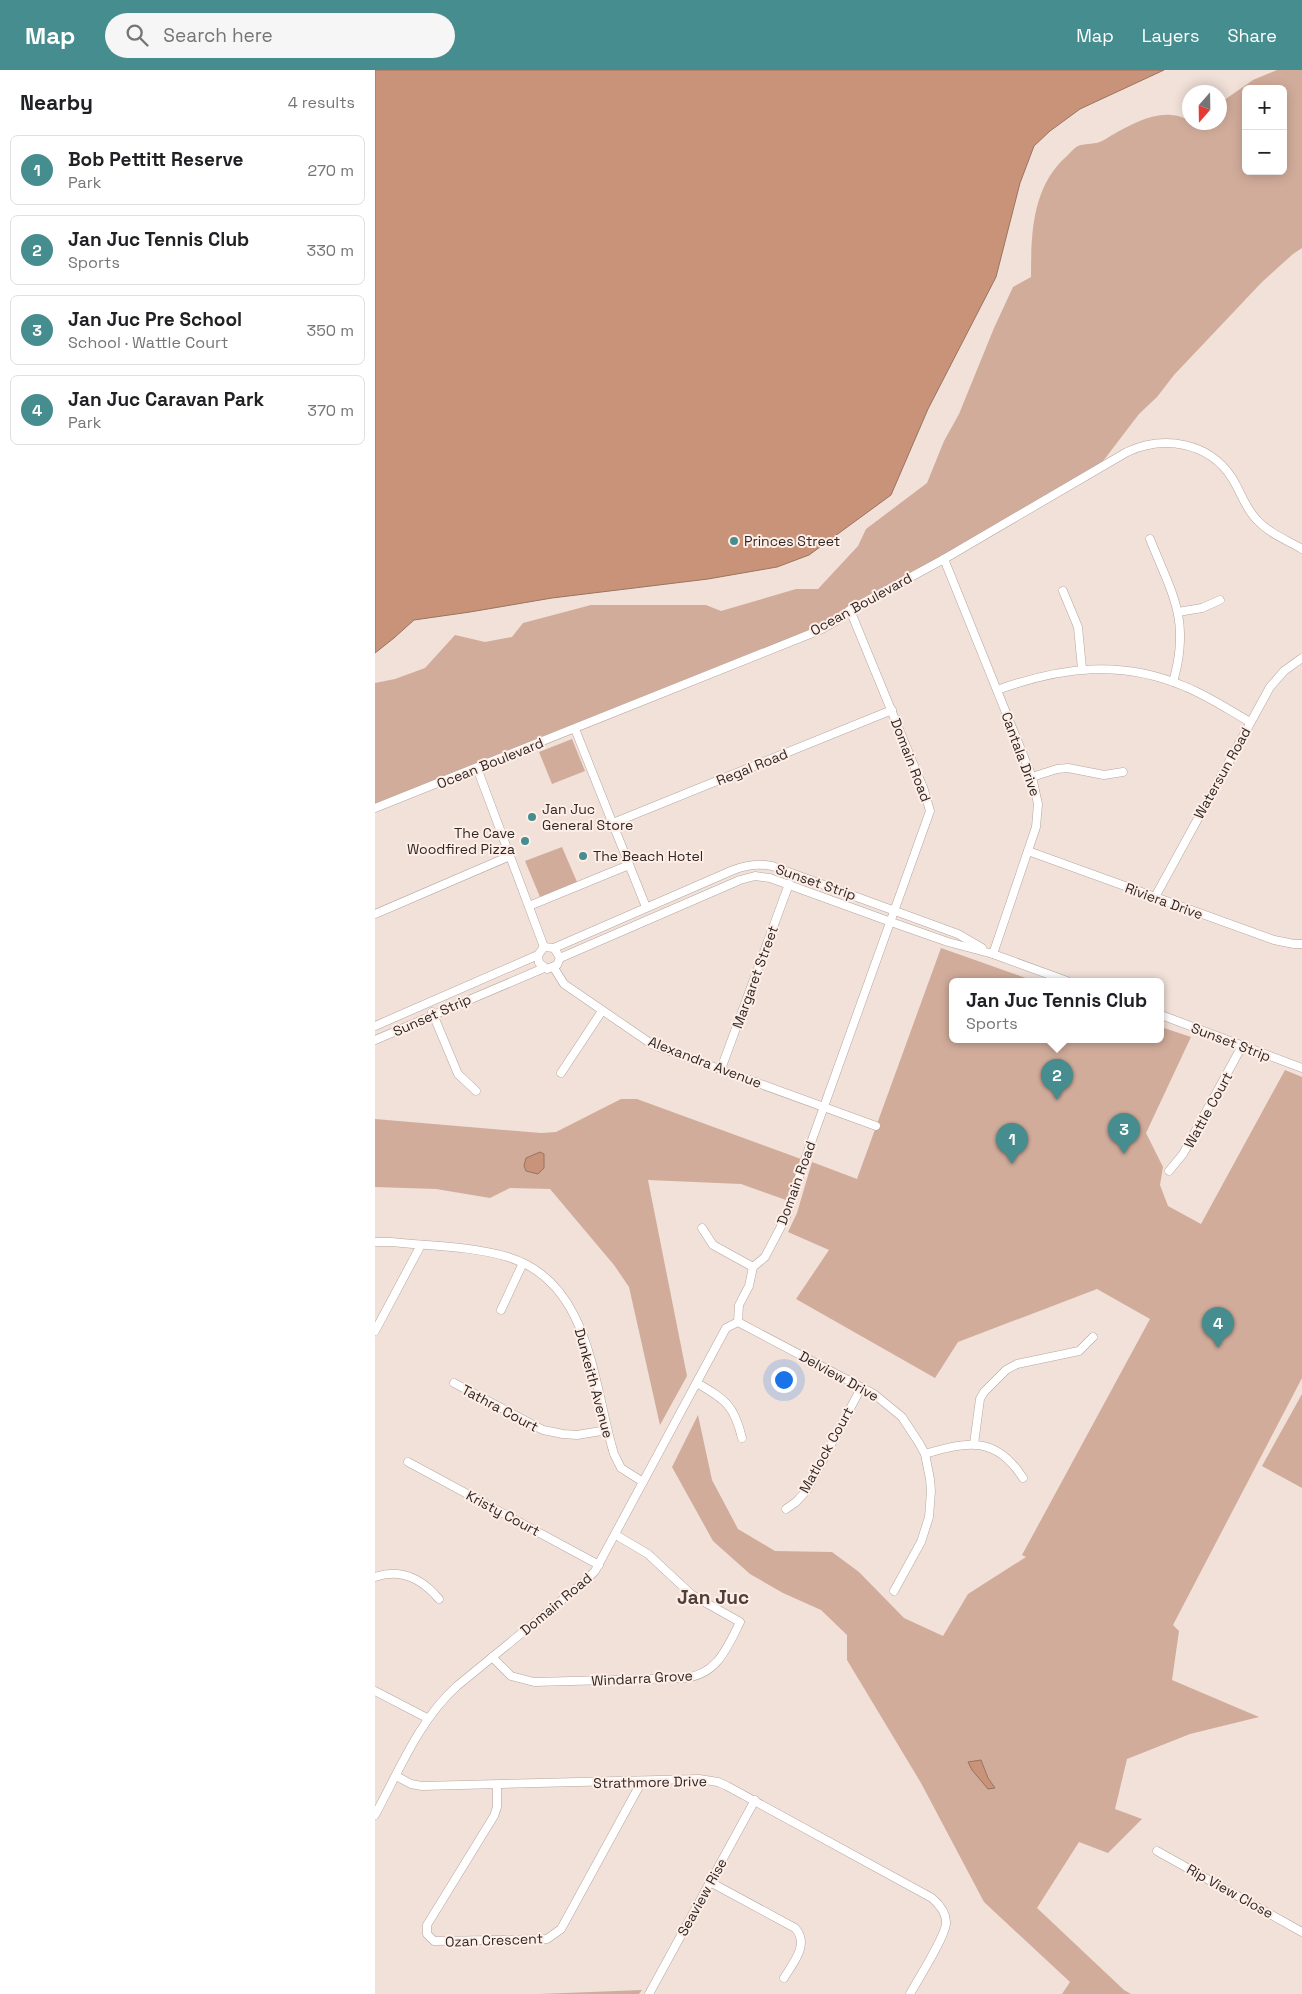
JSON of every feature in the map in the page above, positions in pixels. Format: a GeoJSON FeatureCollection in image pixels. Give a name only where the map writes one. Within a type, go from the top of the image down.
{"type":"FeatureCollection","features":[{"type":"Feature","properties":{"kind":"street","name":"Ocean Boulevard"},"geometry":{"type":"LineString","coordinates":[[375,808],[820,630],[836,621],[849,610],[944,559],[1127,452],[1145,445],[1162,442],[1190,446],[1210,456],[1231,477],[1244,503],[1257,520],[1275,535],[1302,549]]}},
{"type":"Feature","properties":{"kind":"street"},"geometry":{"type":"LineString","coordinates":[[1150,539],[1178,612],[1181,646],[1173,682]]}},
{"type":"Feature","properties":{"kind":"street","name":"Cantala Drive"},"geometry":{"type":"LineString","coordinates":[[944,559],[1032,777],[1037,796],[1038,815],[1028,851],[993,954]]}},
{"type":"Feature","properties":{"kind":"street"},"geometry":{"type":"LineString","coordinates":[[1063,590],[1078,627],[1082,669]]}},
{"type":"Feature","properties":{"kind":"street"},"geometry":{"type":"LineString","coordinates":[[1178,612],[1202,608],[1220,600]]}},
{"type":"Feature","properties":{"kind":"street","name":"Domain Road"},"geometry":{"type":"LineString","coordinates":[[396,1776],[427,1718],[448,1694],[584,1582],[599,1565],[726,1328],[738,1322],[739,1305],[749,1286],[753,1267],[765,1257],[786,1217],[930,811],[928,799],[849,610]]}},
{"type":"Feature","properties":{"kind":"street","name":"Watersun Road"},"geometry":{"type":"LineString","coordinates":[[1155,897],[1270,687],[1284,671],[1302,658]]}},
{"type":"Feature","properties":{"kind":"street"},"geometry":{"type":"LineString","coordinates":[[997,690],[1044,675],[1082,669],[1111,669],[1136,672],[1173,682],[1201,694],[1250,722]]}},
{"type":"Feature","properties":{"kind":"street","name":"Regal Road"},"geometry":{"type":"LineString","coordinates":[[613,823],[892,710]]}},
{"type":"Feature","properties":{"kind":"street"},"geometry":{"type":"LineString","coordinates":[[575,729],[646,907]]}},
{"type":"Feature","properties":{"kind":"street"},"geometry":{"type":"LineString","coordinates":[[477,768],[545,947],[554,948],[560,958],[554,968]]}},
{"type":"Feature","properties":{"kind":"street"},"geometry":{"type":"LineString","coordinates":[[1032,777],[1057,769],[1067,768],[1104,775],[1123,772]]}},
{"type":"Feature","properties":{"kind":"street","name":"Riviera Drive"},"geometry":{"type":"LineString","coordinates":[[1028,851],[1274,940],[1284,943],[1302,944]]}},
{"type":"Feature","properties":{"kind":"street"},"geometry":{"type":"LineString","coordinates":[[375,914],[510,856]]}},
{"type":"Feature","properties":{"kind":"street","name":"Sunset Strip"},"geometry":{"type":"LineString","coordinates":[[554,948],[742,866],[758,864],[772,866],[958,934],[993,954]]}},
{"type":"Feature","properties":{"kind":"street"},"geometry":{"type":"LineString","coordinates":[[529,906],[629,865]]}},
{"type":"Feature","properties":{"kind":"street","name":"Sunset Strip"},"geometry":{"type":"LineString","coordinates":[[560,958],[747,878],[762,876],[948,942],[993,954],[1059,978]]}},
{"type":"Feature","properties":{"kind":"street","name":"Margaret Street"},"geometry":{"type":"LineString","coordinates":[[721,1070],[789,884]]}},
{"type":"Feature","properties":{"kind":"street","name":"Sunset Strip"},"geometry":{"type":"LineString","coordinates":[[375,1026],[538,955],[545,947]]}},
{"type":"Feature","properties":{"kind":"street"},"geometry":{"type":"LineString","coordinates":[[538,955],[539,963],[544,968]]}},
{"type":"Feature","properties":{"kind":"street","name":"Sunset Strip"},"geometry":{"type":"LineString","coordinates":[[375,1040],[544,968],[554,968]]}},
{"type":"Feature","properties":{"kind":"street","name":"Alexandra Avenue"},"geometry":{"type":"LineString","coordinates":[[554,968],[564,984],[653,1045],[876,1126]]}},
{"type":"Feature","properties":{"kind":"street"},"geometry":{"type":"LineString","coordinates":[[428,1003],[458,1074],[476,1091]]}},
{"type":"Feature","properties":{"kind":"street"},"geometry":{"type":"LineString","coordinates":[[561,1073],[602,1011]]}},
{"type":"Feature","properties":{"kind":"street","name":"Sunset Strip"},"geometry":{"type":"LineString","coordinates":[[1164,1016],[1302,1068]]}},
{"type":"Feature","properties":{"kind":"street","name":"Wattle Court"},"geometry":{"type":"LineString","coordinates":[[1169,1171],[1183,1154],[1242,1046]]}},
{"type":"Feature","properties":{"kind":"street"},"geometry":{"type":"LineString","coordinates":[[702,1228],[713,1245],[753,1267]]}},
{"type":"Feature","properties":{"kind":"street","name":"Dunkeith Avenue"},"geometry":{"type":"LineString","coordinates":[[375,1242],[498,1254],[523,1263],[556,1288],[577,1317],[582,1330],[617,1462],[629,1474],[643,1482]]}},
{"type":"Feature","properties":{"kind":"street"},"geometry":{"type":"LineString","coordinates":[[375,1331],[421,1245]]}},
{"type":"Feature","properties":{"kind":"street"},"geometry":{"type":"LineString","coordinates":[[501,1310],[523,1263]]}},
{"type":"Feature","properties":{"kind":"street","name":"Delview Drive"},"geometry":{"type":"LineString","coordinates":[[738,1322],[883,1401],[902,1417],[914,1434],[925,1454],[931,1492],[929,1517],[921,1542],[894,1591]]}},
{"type":"Feature","properties":{"kind":"street"},"geometry":{"type":"LineString","coordinates":[[974,1444],[980,1399],[984,1392],[1006,1370],[1017,1364],[1079,1351],[1093,1337]]}},
{"type":"Feature","properties":{"kind":"street","name":"Tathra Court"},"geometry":{"type":"LineString","coordinates":[[454,1383],[543,1430],[563,1434],[585,1435],[607,1430]]}},
{"type":"Feature","properties":{"kind":"street"},"geometry":{"type":"LineString","coordinates":[[697,1383],[729,1405],[738,1419],[742,1438]]}},
{"type":"Feature","properties":{"kind":"street","name":"Matlock Court"},"geometry":{"type":"LineString","coordinates":[[786,1508],[796,1502],[807,1490],[861,1388]]}},
{"type":"Feature","properties":{"kind":"street"},"geometry":{"type":"LineString","coordinates":[[925,1454],[955,1445],[974,1444],[1001,1453],[1013,1463],[1023,1478]]}},
{"type":"Feature","properties":{"kind":"street","name":"Kristy Court"},"geometry":{"type":"LineString","coordinates":[[408,1462],[599,1565]]}},
{"type":"Feature","properties":{"kind":"street","name":"Windarra Grove"},"geometry":{"type":"LineString","coordinates":[[492,1657],[511,1676],[534,1682],[684,1678],[702,1674],[716,1664],[740,1622],[699,1600],[648,1554],[616,1535]]}},
{"type":"Feature","properties":{"kind":"street"},"geometry":{"type":"LineString","coordinates":[[375,1577],[393,1573],[409,1576],[430,1588],[439,1599]]}},
{"type":"Feature","properties":{"kind":"street"},"geometry":{"type":"LineString","coordinates":[[375,1691],[427,1718]]}},
{"type":"Feature","properties":{"kind":"street"},"geometry":{"type":"LineString","coordinates":[[375,1816],[396,1776]]}},
{"type":"Feature","properties":{"kind":"street","name":"Strathmore Drive"},"geometry":{"type":"LineString","coordinates":[[396,1776],[411,1784],[422,1786],[710,1780],[727,1786],[932,1898],[939,1904],[945,1917],[946,1925],[940,1940],[910,1994]]}},
{"type":"Feature","properties":{"kind":"street","name":"Ozan Crescent"},"geometry":{"type":"LineString","coordinates":[[497,1785],[497,1807],[494,1816],[427,1925],[427,1934],[434,1941],[547,1939],[555,1935],[561,1929],[641,1781]]}},
{"type":"Feature","properties":{"kind":"street","name":"Seaview Rise"},"geometry":{"type":"LineString","coordinates":[[649,1994],[755,1800]]}},
{"type":"Feature","properties":{"kind":"street","name":"Rip View Close"},"geometry":{"type":"LineString","coordinates":[[1157,1851],[1302,1932]]}},
{"type":"Feature","properties":{"kind":"street"},"geometry":{"type":"LineString","coordinates":[[710,1882],[795,1928],[801,1940],[801,1948],[784,1978]]}},
{"type":"Feature","properties":{"kind":"shaded area"},"geometry":{"type":"Polygon","coordinates":[[[375,70],[1164,70],[1080,109],[1050,131],[1034,146],[1020,183],[996,277],[928,409],[891,495],[809,555],[777,567],[708,579],[552,598],[414,620],[375,653],[375,70]]]}},
{"type":"Feature","properties":{"kind":"shaded area"},"geometry":{"type":"Polygon","coordinates":[[[1277,70],[1302,70],[1302,248],[1262,282],[1174,375],[1157,397],[1139,414],[1097,469],[836,621],[375,808],[375,683],[395,679],[425,668],[455,635],[485,642],[512,637],[523,623],[591,605],[706,605],[721,611],[796,589],[818,589],[858,546],[866,529],[927,483],[944,441],[959,414],[1013,287],[1031,277],[1033,228],[1036,212],[1040,196],[1055,168],[1078,146],[1101,142],[1145,119],[1162,115],[1182,118],[1182,130],[1227,130],[1227,98],[1242,88],[1242,175],[1287,175],[1287,85],[1246,85],[1277,70]]]}},
{"type":"Feature","properties":{"kind":"shaded area"},"geometry":{"type":"Polygon","coordinates":[[[572,739],[585,771],[552,784],[539,752],[572,739]]]}},
{"type":"Feature","properties":{"kind":"shaded area"},"geometry":{"type":"Polygon","coordinates":[[[562,847],[577,882],[540,897],[525,861],[562,847]]]}},
{"type":"Feature","properties":{"kind":"shaded area"},"geometry":{"type":"Polygon","coordinates":[[[941,948],[1026,978],[949,978],[949,1043],[1164,1043],[1164,1028],[1191,1037],[1146,1133],[1163,1167],[1160,1185],[1168,1206],[1201,1224],[1285,1070],[1302,1077],[1302,1378],[1173,1625],[1179,1631],[1172,1680],[1259,1717],[1190,1734],[1127,1759],[1115,1809],[1142,1819],[1108,1853],[1079,1842],[1037,1908],[1124,1990],[1131,1994],[1062,1994],[1070,1982],[984,1902],[921,1783],[847,1660],[847,1635],[821,1610],[783,1593],[750,1574],[713,1541],[672,1467],[698,1415],[712,1480],[738,1529],[775,1551],[832,1552],[859,1572],[904,1618],[943,1636],[968,1594],[1026,1557],[1022,1555],[1150,1319],[1097,1289],[958,1342],[935,1378],[796,1299],[829,1250],[788,1232],[797,1213],[812,1162],[857,1179],[941,948]]]}},
{"type":"Feature","properties":{"kind":"shaded area"},"geometry":{"type":"Polygon","coordinates":[[[621,1099],[637,1099],[801,1159],[786,1200],[741,1184],[648,1180],[687,1376],[660,1425],[629,1287],[614,1265],[550,1189],[510,1188],[490,1198],[436,1189],[375,1187],[375,1119],[541,1133],[556,1132],[621,1099]]]}},
{"type":"Feature","properties":{"kind":"shaded area"},"geometry":{"type":"Polygon","coordinates":[[[540,1152],[544,1154],[544,1168],[538,1174],[526,1171],[524,1166],[526,1158],[540,1152]]]}},
{"type":"Feature","properties":{"kind":"shaded area"},"geometry":{"type":"Polygon","coordinates":[[[1302,1394],[1302,1488],[1262,1466],[1302,1394]]]}},
{"type":"Feature","properties":{"kind":"shaded area"},"geometry":{"type":"Polygon","coordinates":[[[981,1760],[988,1778],[995,1788],[988,1789],[972,1770],[968,1762],[981,1760]]]}},
{"type":"Feature","properties":{"kind":"shaded area"},"geometry":{"type":"Polygon","coordinates":[[[642,1990],[639,1994],[539,1994],[642,1990]]]}},
{"type":"Feature","properties":{"kind":"place","name":"Princes Street"},"geometry":{"type":"Point","coordinates":[734,541]}},
{"type":"Feature","properties":{"kind":"place","name":"Jan Juc General Store"},"geometry":{"type":"Point","coordinates":[532,817]}},
{"type":"Feature","properties":{"kind":"place","name":"The Cave Woodfired Pizza"},"geometry":{"type":"Point","coordinates":[525,841]}},
{"type":"Feature","properties":{"kind":"place","name":"The Beach Hotel"},"geometry":{"type":"Point","coordinates":[583,856]}},
{"type":"Feature","properties":{"kind":"place","name":"Jan Juc Tennis Club"},"geometry":{"type":"Point","coordinates":[1057,1100]}},
{"type":"Feature","properties":{"kind":"place","name":"Jan Juc Pre School"},"geometry":{"type":"Point","coordinates":[1124,1154]}},
{"type":"Feature","properties":{"kind":"place","name":"Bob Pettitt Reserve"},"geometry":{"type":"Point","coordinates":[1012,1164]}},
{"type":"Feature","properties":{"kind":"place","name":"Jan Juc Caravan Park"},"geometry":{"type":"Point","coordinates":[1218,1348]}},
{"type":"Feature","properties":{"kind":"district","name":"Jan Juc"},"geometry":{"type":"Point","coordinates":[713,1597]}}]}
